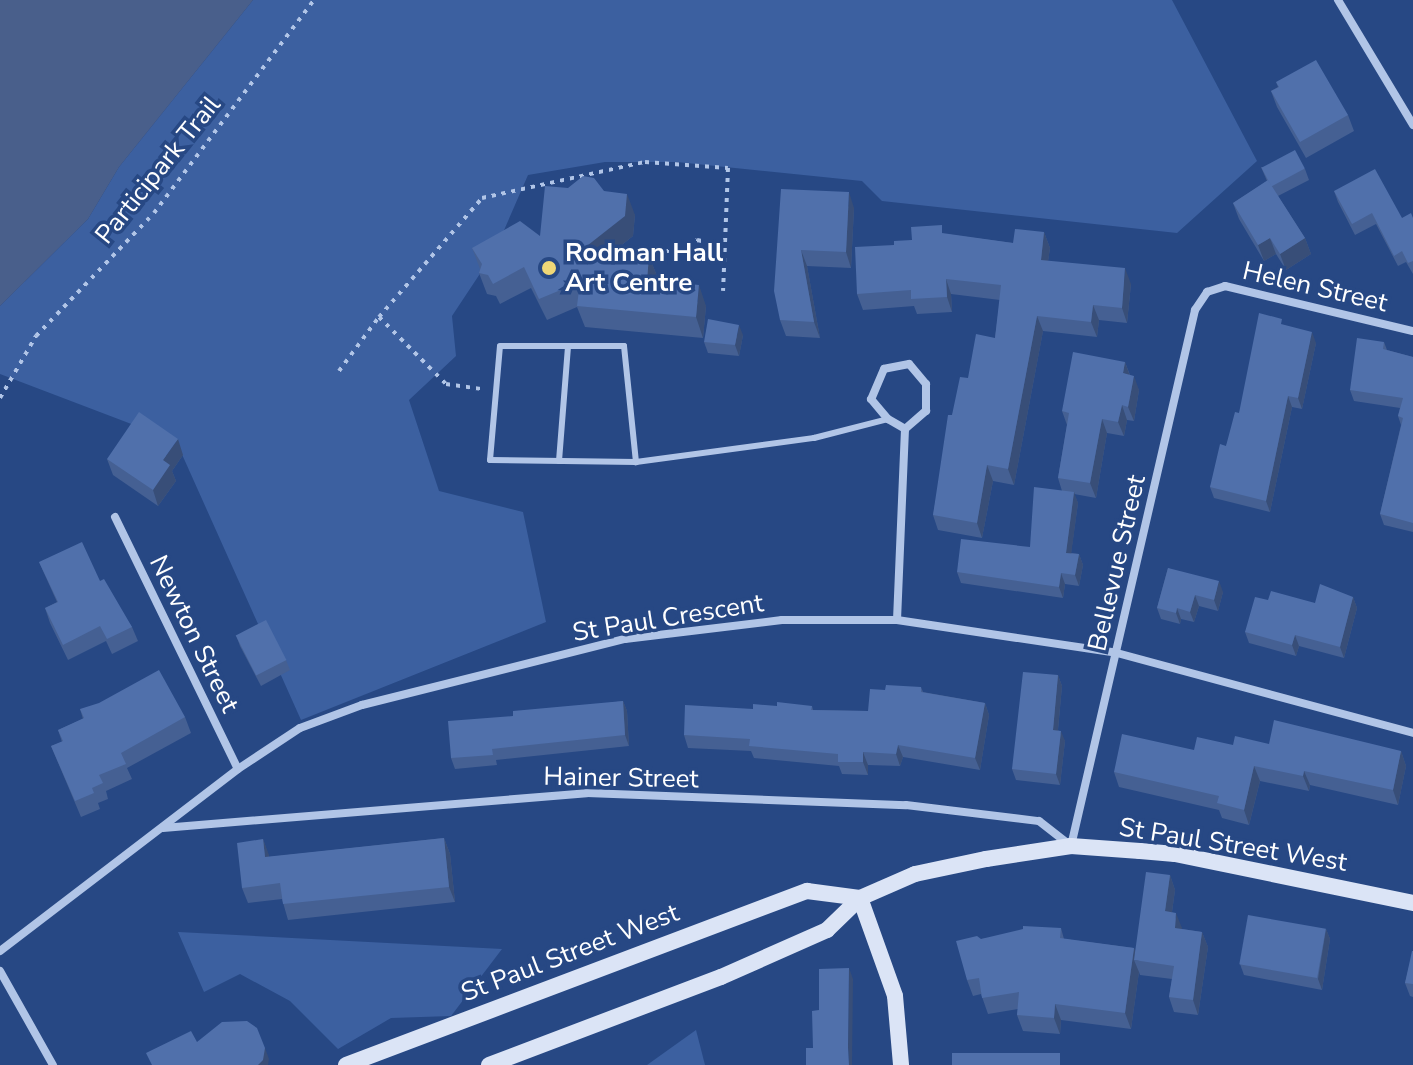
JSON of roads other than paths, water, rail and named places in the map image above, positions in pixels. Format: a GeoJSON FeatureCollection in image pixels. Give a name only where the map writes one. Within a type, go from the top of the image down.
{"type":"FeatureCollection","features":[{"type":"Feature","properties":{"kind":"main road","name":"St Paul Street West"},"geometry":{"type":"LineString","coordinates":[[489,1065],[721,977],[827,930],[860,898],[915,874],[1071,846],[1175,854],[1413,903]]}},
{"type":"Feature","properties":{"kind":"main road","name":"St Paul Street West"},"geometry":{"type":"LineString","coordinates":[[346,1065],[807,891],[860,898]]}},
{"type":"Feature","properties":{"kind":"main road"},"geometry":{"type":"LineString","coordinates":[[860,898],[895,996],[901,1065]]}},
{"type":"Feature","properties":{"kind":"street"},"geometry":{"type":"LineString","coordinates":[[1338,0],[1413,125]]}},
{"type":"Feature","properties":{"kind":"street","name":"Helen Street"},"geometry":{"type":"LineString","coordinates":[[1207,292],[1225,286],[1413,331]]}},
{"type":"Feature","properties":{"kind":"street","name":"Bellevue Street"},"geometry":{"type":"LineString","coordinates":[[1071,846],[1195,310],[1207,292]]}},
{"type":"Feature","properties":{"kind":"street"},"geometry":{"type":"LineString","coordinates":[[897,620],[905,429],[926,411],[926,384],[909,364],[884,369],[871,399],[888,419],[905,429]]}},
{"type":"Feature","properties":{"kind":"street","name":"Newton Street"},"geometry":{"type":"LineString","coordinates":[[115,517],[238,769]]}},
{"type":"Feature","properties":{"kind":"street","name":"St Paul Crescent"},"geometry":{"type":"LineString","coordinates":[[0,951],[238,769],[300,728],[362,705],[625,639],[782,620],[897,620],[1117,653],[1413,733]]}},
{"type":"Feature","properties":{"kind":"street","name":"Hainer Street"},"geometry":{"type":"LineString","coordinates":[[163,828],[587,793],[906,805],[1039,821],[1071,846]]}},
{"type":"Feature","properties":{"kind":"street"},"geometry":{"type":"LineString","coordinates":[[0,971],[53,1065]]}},
{"type":"Feature","properties":{"kind":"lane"},"geometry":{"type":"LineString","coordinates":[[636,462],[624,346],[500,346],[490,460],[636,462],[814,438],[888,419]]}},
{"type":"Feature","properties":{"kind":"lane"},"geometry":{"type":"LineString","coordinates":[[559,461],[568,346]]}},
{"type":"Feature","properties":{"kind":"place","name":"Rodman Hall Art Centre"},"geometry":{"type":"Point","coordinates":[549,268]}}]}
